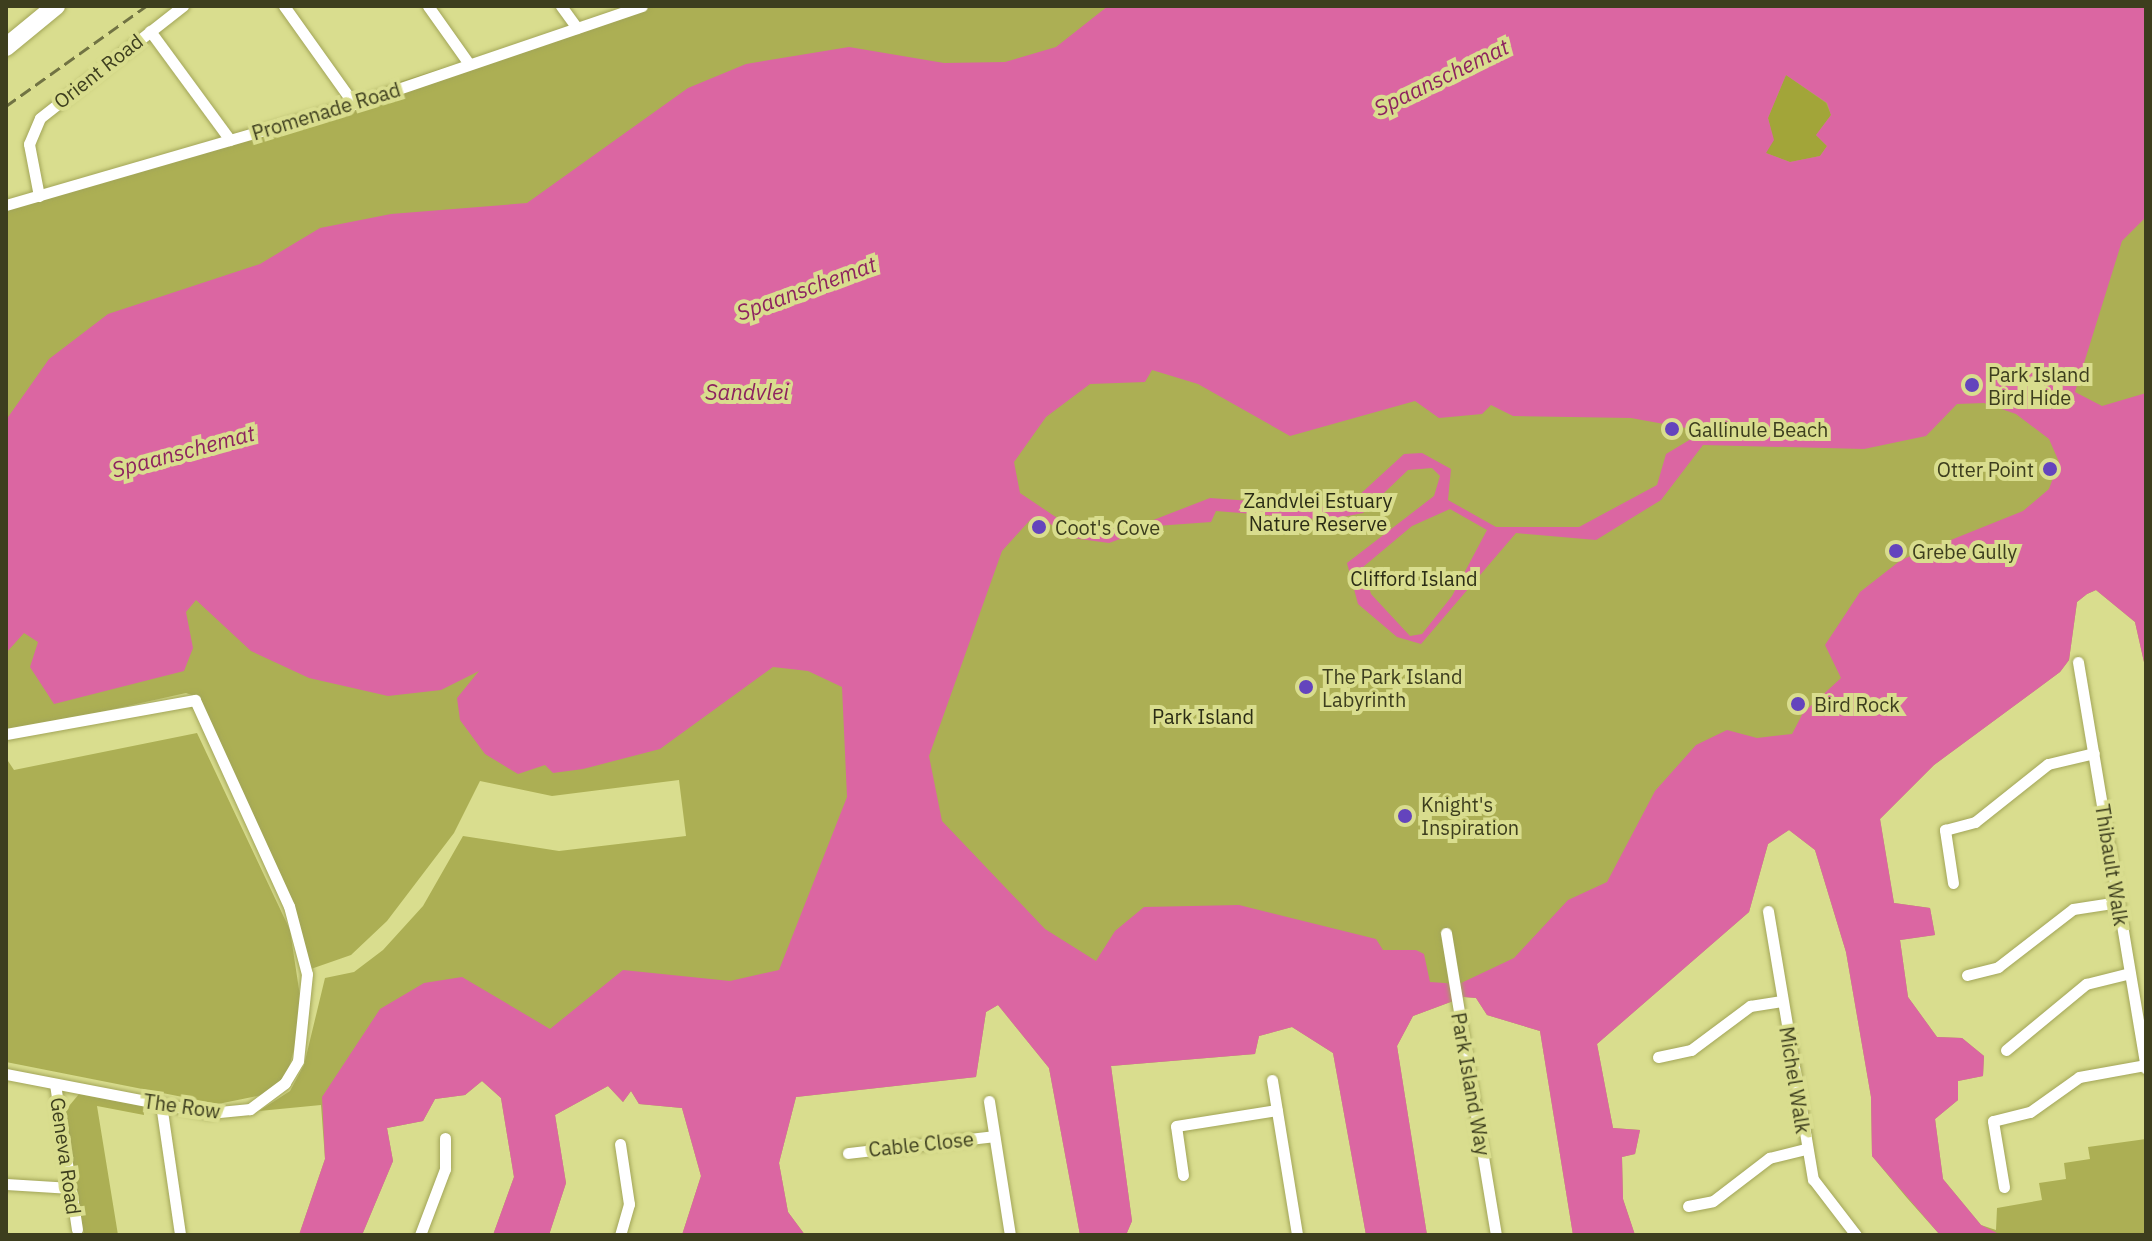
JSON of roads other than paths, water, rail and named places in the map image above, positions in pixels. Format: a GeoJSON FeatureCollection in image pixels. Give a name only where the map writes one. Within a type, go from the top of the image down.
{"type":"FeatureCollection","features":[{"type":"Feature","properties":{"kind":"main road"},"geometry":{"type":"LineString","coordinates":[[6,47],[56,6]]}},
{"type":"Feature","properties":{"kind":"street","name":"Orient Road"},"geometry":{"type":"LineString","coordinates":[[39,196],[29,144],[40,118],[183,6]]}},
{"type":"Feature","properties":{"kind":"street"},"geometry":{"type":"LineString","coordinates":[[284,6],[354,104]]}},
{"type":"Feature","properties":{"kind":"street"},"geometry":{"type":"LineString","coordinates":[[428,6],[469,64]]}},
{"type":"Feature","properties":{"kind":"street"},"geometry":{"type":"LineString","coordinates":[[561,6],[577,28]]}},
{"type":"Feature","properties":{"kind":"street","name":"Promenade Road"},"geometry":{"type":"LineString","coordinates":[[6,205],[354,104],[642,6]]}},
{"type":"Feature","properties":{"kind":"street"},"geometry":{"type":"LineString","coordinates":[[150,31],[230,140]]}},
{"type":"Feature","properties":{"kind":"street","name":"Thibault Walk"},"geometry":{"type":"LineString","coordinates":[[2078,662],[2146,1067]]}},
{"type":"Feature","properties":{"kind":"street","name":"The Row"},"geometry":{"type":"LineString","coordinates":[[6,734],[195,700],[289,906],[307,974],[301,1054],[273,1095],[222,1114],[6,1074]]}},
{"type":"Feature","properties":{"kind":"street"},"geometry":{"type":"LineString","coordinates":[[1953,883],[1945,830],[1975,822],[2048,764],[2094,753]]}},
{"type":"Feature","properties":{"kind":"street"},"geometry":{"type":"LineString","coordinates":[[1967,975],[1998,967],[2073,909],[2118,902]]}},
{"type":"Feature","properties":{"kind":"street","name":"Michel Walk"},"geometry":{"type":"LineString","coordinates":[[1768,911],[1805,1149],[1818,1188],[1856,1235]]}},
{"type":"Feature","properties":{"kind":"street","name":"Park Island Way"},"geometry":{"type":"LineString","coordinates":[[1446,933],[1496,1235]]}},
{"type":"Feature","properties":{"kind":"street"},"geometry":{"type":"LineString","coordinates":[[2006,1050],[2086,984],[2130,973]]}},
{"type":"Feature","properties":{"kind":"street"},"geometry":{"type":"LineString","coordinates":[[1658,1057],[1691,1050],[1742,1010],[1782,1001]]}},
{"type":"Feature","properties":{"kind":"street"},"geometry":{"type":"LineString","coordinates":[[2004,1187],[1993,1121],[2030,1112],[2079,1077],[2146,1067]]}},
{"type":"Feature","properties":{"kind":"street"},"geometry":{"type":"LineString","coordinates":[[1272,1080],[1297,1235]]}},
{"type":"Feature","properties":{"kind":"street","name":"Geneva Road"},"geometry":{"type":"LineString","coordinates":[[55,1084],[77,1229]]}},
{"type":"Feature","properties":{"kind":"street"},"geometry":{"type":"LineString","coordinates":[[989,1101],[1010,1235]]}},
{"type":"Feature","properties":{"kind":"street"},"geometry":{"type":"LineString","coordinates":[[161,1104],[180,1235]]}},
{"type":"Feature","properties":{"kind":"street"},"geometry":{"type":"LineString","coordinates":[[1183,1175],[1179,1125],[1277,1110]]}},
{"type":"Feature","properties":{"kind":"street","name":"Cable Close"},"geometry":{"type":"LineString","coordinates":[[848,1153],[994,1136]]}},
{"type":"Feature","properties":{"kind":"street"},"geometry":{"type":"LineString","coordinates":[[420,1235],[445,1169],[445,1138]]}},
{"type":"Feature","properties":{"kind":"street"},"geometry":{"type":"LineString","coordinates":[[620,1144],[629,1204],[620,1235]]}},
{"type":"Feature","properties":{"kind":"street"},"geometry":{"type":"LineString","coordinates":[[1688,1206],[1713,1201],[1769,1158],[1805,1149]]}},
{"type":"Feature","properties":{"kind":"street"},"geometry":{"type":"LineString","coordinates":[[6,1184],[71,1188]]}},
{"type":"Feature","properties":{"kind":"water","name":"Sandvlei"},"geometry":{"type":"Polygon","coordinates":[[[1108,6],[2146,6],[2146,217],[2122,241],[2075,392],[2102,406],[2146,393],[2146,671],[2135,622],[2096,590],[2087,594],[2077,602],[2069,660],[2060,672],[1934,765],[1880,819],[1894,903],[1930,908],[1935,935],[1900,940],[1908,997],[1937,1037],[1962,1038],[1984,1056],[1983,1076],[1958,1081],[1958,1100],[1935,1119],[1943,1179],[1981,1225],[2001,1235],[1940,1235],[1872,1156],[1871,1097],[1846,952],[1815,850],[1789,830],[1768,844],[1749,912],[1597,1044],[1613,1128],[1640,1130],[1635,1154],[1622,1157],[1623,1199],[1635,1235],[1573,1235],[1540,1031],[1487,1015],[1476,998],[1464,997],[1413,1016],[1397,1046],[1427,1235],[1366,1235],[1333,1053],[1292,1027],[1259,1036],[1255,1054],[1111,1066],[1132,1221],[1126,1235],[1080,1235],[1049,1068],[998,1005],[986,1012],[976,1077],[796,1097],[779,1163],[788,1212],[805,1235],[682,1235],[701,1176],[682,1108],[639,1104],[631,1091],[623,1102],[608,1086],[555,1115],[566,1183],[549,1235],[493,1235],[514,1177],[501,1098],[482,1081],[465,1095],[435,1099],[423,1121],[387,1128],[393,1161],[362,1235],[299,1235],[325,1159],[322,1097],[380,1009],[424,983],[462,977],[550,1029],[623,970],[730,981],[779,970],[847,797],[842,687],[808,671],[773,667],[660,749],[583,769],[553,773],[545,765],[518,774],[485,754],[460,720],[457,698],[479,671],[441,690],[388,696],[309,678],[251,651],[196,600],[186,612],[193,648],[184,671],[54,704],[30,667],[38,642],[24,633],[6,653],[6,420],[49,359],[108,314],[260,264],[320,228],[391,214],[527,203],[688,88],[746,64],[849,47],[944,63],[1005,62],[1056,47],[1108,6]],[[1786,75],[1768,118],[1774,140],[1766,153],[1790,162],[1820,156],[1827,146],[1816,135],[1831,115],[1827,103],[1786,75]],[[1152,370],[1145,382],[1090,384],[1046,417],[1014,462],[1020,493],[1072,528],[1143,524],[1210,498],[1345,508],[1404,454],[1422,453],[1451,469],[1448,500],[1496,527],[1579,527],[1657,485],[1666,454],[1691,439],[1686,428],[1631,418],[1513,416],[1491,405],[1482,414],[1439,418],[1415,401],[1290,436],[1198,384],[1152,370]],[[1984,403],[1957,404],[1926,436],[1864,449],[1703,445],[1661,500],[1596,540],[1516,533],[1421,644],[1397,637],[1358,604],[1347,563],[1434,496],[1440,476],[1432,468],[1408,470],[1363,513],[1328,520],[1216,511],[1211,522],[1156,526],[1109,543],[1065,537],[1046,520],[1031,519],[1002,551],[929,756],[942,821],[1045,929],[1096,961],[1115,931],[1144,907],[1239,905],[1376,939],[1383,950],[1416,950],[1424,954],[1430,982],[1459,984],[1514,958],[1568,900],[1607,882],[1655,791],[1696,745],[1727,730],[1757,738],[1792,734],[1803,713],[1841,678],[1825,645],[1860,592],[1901,560],[2023,511],[2049,489],[2059,462],[2049,439],[2016,414],[1984,403]],[[1450,509],[1412,526],[1363,567],[1371,594],[1410,636],[1422,634],[1452,596],[1487,530],[1450,509]]]}},
{"type":"Feature","properties":{"kind":"railway"},"geometry":{"type":"LineString","coordinates":[[6,106],[146,6]]}},
{"type":"Feature","properties":{"kind":"place","name":"Park Island Bird Hide"},"geometry":{"type":"Point","coordinates":[1972,385]}},
{"type":"Feature","properties":{"kind":"place","name":"Gallinule Beach"},"geometry":{"type":"Point","coordinates":[1672,429]}},
{"type":"Feature","properties":{"kind":"place","name":"Otter Point"},"geometry":{"type":"Point","coordinates":[2050,469]}},
{"type":"Feature","properties":{"kind":"place","name":"Coot's Cove"},"geometry":{"type":"Point","coordinates":[1039,527]}},
{"type":"Feature","properties":{"kind":"place","name":"Grebe Gully"},"geometry":{"type":"Point","coordinates":[1896,551]}},
{"type":"Feature","properties":{"kind":"place","name":"The Park Island Labyrinth"},"geometry":{"type":"Point","coordinates":[1306,687]}},
{"type":"Feature","properties":{"kind":"place","name":"Bird Rock"},"geometry":{"type":"Point","coordinates":[1798,704]}},
{"type":"Feature","properties":{"kind":"place","name":"Knight's Inspiration"},"geometry":{"type":"Point","coordinates":[1405,816]}},
{"type":"Feature","properties":{"kind":"water label","name":"Spaanschemat"},"geometry":{"type":"Point","coordinates":[1441,77]}},
{"type":"Feature","properties":{"kind":"water label","name":"Spaanschemat"},"geometry":{"type":"Point","coordinates":[806,288]}},
{"type":"Feature","properties":{"kind":"water label","name":"Spaanschemat"},"geometry":{"type":"Point","coordinates":[183,451]}},
{"type":"Feature","properties":{"kind":"park label","name":"Zandvlei Estuary Nature Reserve"},"geometry":{"type":"Point","coordinates":[1318,512]}},
{"type":"Feature","properties":{"kind":"park label","name":"Clifford Island"},"geometry":{"type":"Point","coordinates":[1414,578]}},
{"type":"Feature","properties":{"kind":"park label","name":"Park Island"},"geometry":{"type":"Point","coordinates":[1203,716]}}]}
